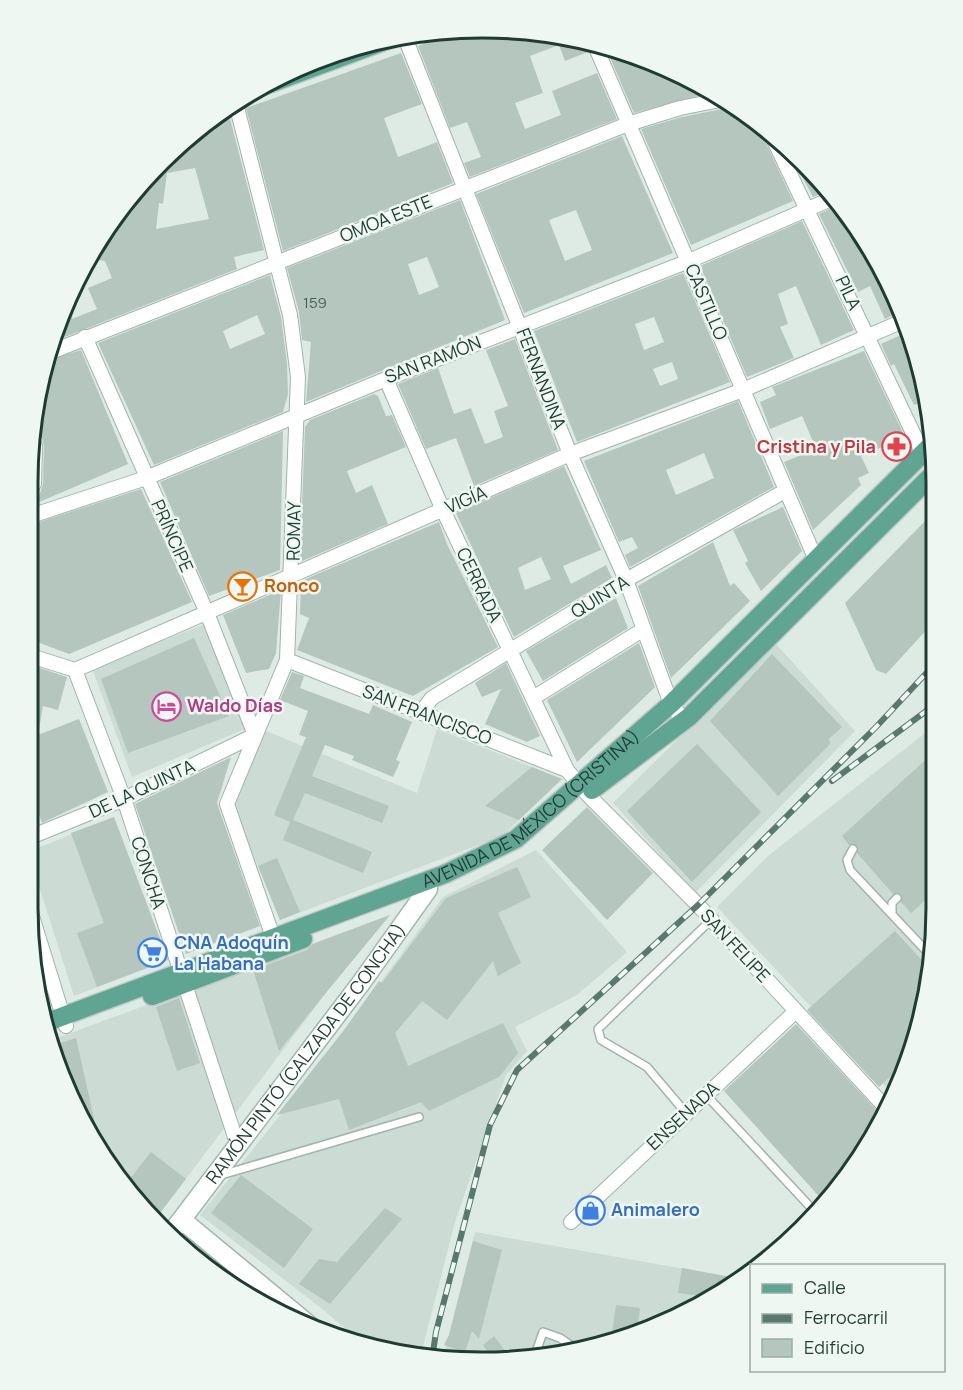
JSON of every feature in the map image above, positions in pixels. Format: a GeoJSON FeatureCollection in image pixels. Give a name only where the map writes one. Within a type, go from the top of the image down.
{"type":"FeatureCollection","features":[{"type":"Feature","properties":{"kind":"main road","name":"AVENIDA DE MÉXICO (CRISTINA)"},"geometry":{"type":"LineString","coordinates":[[53,1023],[64,1021],[428,889],[507,855],[583,790],[925,451]]}},
{"type":"Feature","properties":{"kind":"main road","name":"AVENIDA DE MÉXICO (CRISTINA)"},"geometry":{"type":"LineString","coordinates":[[276,943],[445,874],[516,839],[684,721],[926,482]]}},
{"type":"Feature","properties":{"kind":"main road","name":"RAMÓN PINTÓ (CALZADA DE CONCHA)"},"geometry":{"type":"LineString","coordinates":[[175,1229],[428,889],[445,874]]}},
{"type":"Feature","properties":{"kind":"main road","name":"AVENIDA DE MÉXICO (CRISTINA)"},"geometry":{"type":"LineString","coordinates":[[54,1028],[64,1021]]}},
{"type":"Feature","properties":{"kind":"main road"},"geometry":{"type":"LineString","coordinates":[[182,1220],[290,1309]]}},
{"type":"Feature","properties":{"kind":"street","name":"FERNANDINA"},"geometry":{"type":"LineString","coordinates":[[407,44],[570,454],[626,580],[671,704],[684,721]]}},
{"type":"Feature","properties":{"kind":"street","name":"CASTILLO"},"geometry":{"type":"LineString","coordinates":[[598,54],[816,560]]}},
{"type":"Feature","properties":{"kind":"street","name":"OMOA ESTE"},"geometry":{"type":"LineString","coordinates":[[58,349],[628,124],[680,108],[712,102]]}},
{"type":"Feature","properties":{"kind":"street","name":"ROMAY"},"geometry":{"type":"LineString","coordinates":[[238,110],[298,358],[293,576],[287,660],[227,804],[276,943]]}},
{"type":"Feature","properties":{"kind":"street","name":"PILA"},"geometry":{"type":"LineString","coordinates":[[782,155],[925,451]]}},
{"type":"Feature","properties":{"kind":"street","name":"SAN RAMÓN"},"geometry":{"type":"LineString","coordinates":[[38,514],[146,478],[386,379],[689,261],[825,201]]}},
{"type":"Feature","properties":{"kind":"street","name":"VIGÍA"},"geometry":{"type":"LineString","coordinates":[[75,670],[570,454],[743,390],[896,324]]}},
{"type":"Feature","properties":{"kind":"street","name":"PRÍNCIPE"},"geometry":{"type":"LineString","coordinates":[[85,337],[207,613],[255,735]]}},
{"type":"Feature","properties":{"kind":"street","name":"CERRADA"},"geometry":{"type":"LineString","coordinates":[[386,379],[442,510],[567,770],[583,790]]}},
{"type":"Feature","properties":{"kind":"street","name":"QUINTA"},"geometry":{"type":"LineString","coordinates":[[421,712],[432,698],[626,580],[785,491]]}},
{"type":"Feature","properties":{"kind":"street"},"geometry":{"type":"LineString","coordinates":[[533,698],[644,629]]}},
{"type":"Feature","properties":{"kind":"street"},"geometry":{"type":"LineString","coordinates":[[38,658],[75,670]]}},
{"type":"Feature","properties":{"kind":"street","name":"SAN FRANCISCO"},"geometry":{"type":"LineString","coordinates":[[287,660],[567,770]]}},
{"type":"Feature","properties":{"kind":"street","name":"CONCHA"},"geometry":{"type":"LineString","coordinates":[[75,670],[124,799],[238,1146]]}},
{"type":"Feature","properties":{"kind":"street","name":"DE LA QUINTA"},"geometry":{"type":"LineString","coordinates":[[38,834],[124,799],[255,735]]}},
{"type":"Feature","properties":{"kind":"street","name":"SAN FELIPE"},"geometry":{"type":"LineString","coordinates":[[583,790],[711,920],[882,1100]]}},
{"type":"Feature","properties":{"kind":"street"},"geometry":{"type":"LineString","coordinates":[[38,936],[64,1021]]}},
{"type":"Feature","properties":{"kind":"street","name":"ENSENADA"},"geometry":{"type":"LineString","coordinates":[[571,1221],[796,1011]]}},
{"type":"Feature","properties":{"kind":"lane"},"geometry":{"type":"LineString","coordinates":[[853,849],[847,860],[850,870],[924,948]]}},
{"type":"Feature","properties":{"kind":"lane"},"geometry":{"type":"LineString","coordinates":[[892,912],[892,903],[897,898]]}},
{"type":"Feature","properties":{"kind":"lane"},"geometry":{"type":"LineString","coordinates":[[686,1113],[647,1067],[601,1040],[598,1029],[711,920]]}},
{"type":"Feature","properties":{"kind":"lane"},"geometry":{"type":"LineString","coordinates":[[706,1095],[810,1206]]}},
{"type":"Feature","properties":{"kind":"lane"},"geometry":{"type":"LineString","coordinates":[[216,1176],[419,1116]]}},
{"type":"Feature","properties":{"kind":"lane"},"geometry":{"type":"LineString","coordinates":[[537,1349],[543,1332],[569,1344]]}},
{"type":"Feature","properties":{"kind":"shaded area"},"geometry":{"type":"Polygon","coordinates":[[[205,624],[247,728],[132,777],[92,668],[205,624]]]}},
{"type":"Feature","properties":{"kind":"shaded area"},"geometry":{"type":"Polygon","coordinates":[[[775,643],[855,731],[695,893],[613,803],[775,643]]]}},
{"type":"Feature","properties":{"kind":"shaded area"},"geometry":{"type":"Polygon","coordinates":[[[437,729],[562,779],[502,836],[280,920],[232,803],[264,730],[417,793],[437,729]]]}},
{"type":"Feature","properties":{"kind":"shaded area"},"geometry":{"type":"Polygon","coordinates":[[[926,732],[926,908],[922,966],[910,1023],[887,1088],[717,907],[769,855],[926,732]]]}},
{"type":"Feature","properties":{"kind":"shaded area"},"geometry":{"type":"Polygon","coordinates":[[[114,817],[168,960],[74,996],[38,883],[38,848],[114,817]]]}},
{"type":"Feature","properties":{"kind":"shaded area"},"geometry":{"type":"Polygon","coordinates":[[[536,850],[627,952],[577,995],[515,1027],[527,1051],[506,1075],[455,1222],[422,1349],[348,1332],[325,1311],[200,1215],[318,1068],[443,897],[536,850]]]}},
{"type":"Feature","properties":{"kind":"shaded area"},"geometry":{"type":"Polygon","coordinates":[[[390,915],[329,989],[160,1213],[129,1179],[97,1130],[71,1078],[57,1038],[390,915]]]}},
{"type":"Feature","properties":{"kind":"shaded area"},"geometry":{"type":"Polygon","coordinates":[[[41,969],[53,1006],[49,1008],[41,969]]]}},
{"type":"Feature","properties":{"kind":"shaded area"},"geometry":{"type":"Polygon","coordinates":[[[181,1231],[242,1283],[211,1261],[180,1233],[181,1231]]]}},
{"type":"Feature","properties":{"kind":"shaded area"},"geometry":{"type":"Polygon","coordinates":[[[475,1232],[730,1277],[678,1307],[624,1329],[596,1337],[568,1344],[511,1352],[445,1351],[475,1232]]]}},
{"type":"Feature","properties":{"kind":"building"},"geometry":{"type":"Polygon","coordinates":[[[452,38],[511,38],[539,41],[568,46],[588,51],[565,61],[559,45],[530,56],[543,93],[515,103],[525,129],[561,115],[552,91],[597,73],[617,119],[470,177],[464,163],[481,157],[467,122],[450,128],[418,46],[432,40],[452,38]]]}},
{"type":"Feature","properties":{"kind":"building"},"geometry":{"type":"Polygon","coordinates":[[[401,53],[422,104],[384,118],[398,157],[437,142],[453,183],[283,251],[246,108],[401,53]]]}},
{"type":"Feature","properties":{"kind":"building"},"geometry":{"type":"Polygon","coordinates":[[[610,57],[651,71],[701,95],[634,113],[610,57]]]}},
{"type":"Feature","properties":{"kind":"building"},"geometry":{"type":"Polygon","coordinates":[[[723,109],[752,129],[764,140],[793,201],[691,245],[641,129],[682,117],[723,109]]]}},
{"type":"Feature","properties":{"kind":"building"},"geometry":{"type":"Polygon","coordinates":[[[229,116],[264,250],[234,257],[237,269],[61,339],[73,306],[72,319],[97,309],[88,288],[112,278],[105,261],[97,260],[129,211],[189,148],[229,116]],[[195,168],[167,173],[163,204],[159,203],[156,229],[209,219],[195,168]]]}},
{"type":"Feature","properties":{"kind":"building"},"geometry":{"type":"Polygon","coordinates":[[[622,136],[673,253],[524,313],[476,194],[622,136]],[[576,210],[549,220],[565,261],[592,250],[576,210]]]}},
{"type":"Feature","properties":{"kind":"building"},"geometry":{"type":"Polygon","coordinates":[[[801,174],[820,194],[813,197],[801,174]]]}},
{"type":"Feature","properties":{"kind":"building"},"geometry":{"type":"Polygon","coordinates":[[[460,200],[505,320],[306,402],[311,342],[302,340],[299,312],[287,268],[460,200]],[[427,257],[408,264],[419,295],[439,287],[427,257]]]}},
{"type":"Feature","properties":{"kind":"building"},"geometry":{"type":"Polygon","coordinates":[[[832,208],[834,211],[866,260],[893,315],[885,319],[870,286],[858,292],[819,214],[832,208]]]}},
{"type":"Feature","properties":{"kind":"building"},"geometry":{"type":"Polygon","coordinates":[[[802,221],[854,330],[821,345],[796,286],[778,294],[788,324],[780,327],[794,358],[747,377],[700,266],[802,221]]]}},
{"type":"Feature","properties":{"kind":"building"},"geometry":{"type":"Polygon","coordinates":[[[683,273],[730,382],[577,442],[534,331],[683,273]],[[654,317],[635,324],[644,350],[664,342],[654,317]],[[672,362],[653,369],[660,386],[678,379],[672,362]]]}},
{"type":"Feature","properties":{"kind":"building"},"geometry":{"type":"Polygon","coordinates":[[[270,275],[281,317],[287,364],[288,394],[283,412],[154,465],[98,343],[270,275]],[[257,315],[223,331],[230,349],[265,334],[257,315]]]}},
{"type":"Feature","properties":{"kind":"building"},"geometry":{"type":"Polygon","coordinates":[[[901,335],[918,403],[914,405],[894,364],[891,366],[881,344],[901,335]]]}},
{"type":"Feature","properties":{"kind":"building"},"geometry":{"type":"Polygon","coordinates":[[[515,339],[558,450],[474,486],[456,438],[426,449],[398,384],[438,368],[454,414],[471,408],[485,444],[503,437],[494,411],[508,406],[486,350],[515,339]]]}},
{"type":"Feature","properties":{"kind":"building"},"geometry":{"type":"Polygon","coordinates":[[[81,350],[128,464],[38,503],[43,484],[44,446],[41,424],[56,358],[81,350]]]}},
{"type":"Feature","properties":{"kind":"building"},"geometry":{"type":"Polygon","coordinates":[[[864,351],[908,443],[895,452],[891,443],[861,456],[869,473],[858,478],[861,485],[813,530],[784,462],[816,449],[802,416],[770,429],[760,402],[776,395],[772,387],[864,351]]]}},
{"type":"Feature","properties":{"kind":"building"},"geometry":{"type":"Polygon","coordinates":[[[374,394],[378,396],[386,416],[392,415],[406,447],[347,471],[356,493],[372,485],[388,524],[300,562],[305,427],[310,420],[374,394]]]}},
{"type":"Feature","properties":{"kind":"building"},"geometry":{"type":"Polygon","coordinates":[[[738,401],[774,487],[630,567],[625,555],[638,548],[632,537],[619,542],[584,461],[738,401]],[[704,453],[666,470],[676,495],[714,478],[704,453]]]}},
{"type":"Feature","properties":{"kind":"building"},"geometry":{"type":"Polygon","coordinates":[[[283,431],[280,570],[209,596],[160,482],[283,431]]]}},
{"type":"Feature","properties":{"kind":"building"},"geometry":{"type":"Polygon","coordinates":[[[564,466],[601,550],[563,566],[571,584],[606,565],[612,578],[514,637],[456,513],[564,466]],[[541,557],[518,568],[525,590],[551,579],[541,557]]]}},
{"type":"Feature","properties":{"kind":"building"},"geometry":{"type":"Polygon","coordinates":[[[141,489],[192,602],[69,654],[38,642],[38,522],[141,489]]]}},
{"type":"Feature","properties":{"kind":"building"},"geometry":{"type":"Polygon","coordinates":[[[783,507],[802,551],[761,591],[745,563],[748,561],[733,530],[783,507]]]}},
{"type":"Feature","properties":{"kind":"building"},"geometry":{"type":"Polygon","coordinates":[[[926,520],[926,630],[886,674],[876,670],[845,603],[926,520]]]}},
{"type":"Feature","properties":{"kind":"building"},"geometry":{"type":"Polygon","coordinates":[[[439,522],[447,544],[498,647],[413,696],[297,650],[309,618],[300,614],[301,581],[439,522]]]}},
{"type":"Feature","properties":{"kind":"building"},"geometry":{"type":"Polygon","coordinates":[[[713,542],[730,586],[734,583],[750,601],[671,678],[638,586],[713,542]]]}},
{"type":"Feature","properties":{"kind":"building"},"geometry":{"type":"Polygon","coordinates":[[[281,590],[276,653],[269,669],[246,673],[223,615],[281,590]]]}},
{"type":"Feature","properties":{"kind":"building"},"geometry":{"type":"Polygon","coordinates":[[[616,598],[628,628],[543,681],[526,651],[616,598]]]}},
{"type":"Feature","properties":{"kind":"building"},"geometry":{"type":"Polygon","coordinates":[[[194,638],[229,716],[128,753],[101,679],[194,638]]]}},
{"type":"Feature","properties":{"kind":"building"},"geometry":{"type":"Polygon","coordinates":[[[639,643],[655,687],[577,762],[547,700],[639,643]]]}},
{"type":"Feature","properties":{"kind":"building"},"geometry":{"type":"Polygon","coordinates":[[[772,654],[842,727],[829,739],[830,744],[778,796],[710,721],[772,654]]]}},
{"type":"Feature","properties":{"kind":"building"},"geometry":{"type":"Polygon","coordinates":[[[506,663],[540,736],[527,742],[485,724],[501,689],[482,697],[475,683],[506,663]]]}},
{"type":"Feature","properties":{"kind":"building"},"geometry":{"type":"Polygon","coordinates":[[[38,667],[67,677],[58,710],[43,706],[38,735],[38,667]]]}},
{"type":"Feature","properties":{"kind":"building"},"geometry":{"type":"Polygon","coordinates":[[[292,672],[304,676],[300,688],[369,714],[373,705],[412,722],[396,760],[400,762],[393,777],[352,760],[354,756],[325,745],[312,776],[389,806],[382,823],[305,793],[293,820],[372,852],[363,873],[283,840],[290,822],[274,815],[306,737],[299,735],[308,711],[280,700],[292,672]]]}},
{"type":"Feature","properties":{"kind":"building"},"geometry":{"type":"Polygon","coordinates":[[[79,719],[108,792],[42,823],[38,812],[38,735],[79,719]]]}},
{"type":"Feature","properties":{"kind":"building"},"geometry":{"type":"Polygon","coordinates":[[[697,744],[761,812],[692,882],[627,811],[697,744]]]}},
{"type":"Feature","properties":{"kind":"building"},"geometry":{"type":"Polygon","coordinates":[[[231,757],[217,803],[260,926],[186,954],[135,804],[231,757]]]}},
{"type":"Feature","properties":{"kind":"building"},"geometry":{"type":"Polygon","coordinates":[[[926,759],[926,900],[911,913],[901,902],[901,894],[893,894],[857,853],[857,846],[849,845],[842,836],[926,759]]]}},
{"type":"Feature","properties":{"kind":"building"},"geometry":{"type":"Polygon","coordinates":[[[532,767],[562,779],[519,820],[485,806],[532,767]]]}},
{"type":"Feature","properties":{"kind":"building"},"geometry":{"type":"Polygon","coordinates":[[[587,807],[653,873],[607,920],[542,850],[587,807]]]}},
{"type":"Feature","properties":{"kind":"building"},"geometry":{"type":"Polygon","coordinates":[[[114,817],[168,960],[97,987],[77,933],[104,923],[71,833],[114,817]]]}},
{"type":"Feature","properties":{"kind":"building"},"geometry":{"type":"Polygon","coordinates":[[[277,858],[300,912],[280,920],[258,866],[277,858]]]}},
{"type":"Feature","properties":{"kind":"building"},"geometry":{"type":"Polygon","coordinates":[[[517,867],[531,897],[498,913],[521,963],[498,976],[493,961],[447,1020],[422,1001],[395,1033],[408,1066],[503,1023],[518,1053],[499,1077],[429,1111],[421,1102],[349,1130],[339,1099],[277,1115],[344,1030],[379,981],[382,983],[446,898],[517,867]]]}},
{"type":"Feature","properties":{"kind":"building"},"geometry":{"type":"Polygon","coordinates":[[[390,915],[329,989],[279,1051],[253,970],[390,915]]]}},
{"type":"Feature","properties":{"kind":"building"},"geometry":{"type":"Polygon","coordinates":[[[895,931],[923,961],[917,995],[902,1051],[894,1073],[879,1087],[807,1010],[895,931]]]}},
{"type":"Feature","properties":{"kind":"building"},"geometry":{"type":"Polygon","coordinates":[[[179,998],[200,1063],[177,1071],[156,1007],[179,998]]]}},
{"type":"Feature","properties":{"kind":"building"},"geometry":{"type":"Polygon","coordinates":[[[796,1024],[877,1111],[851,1155],[819,1196],[724,1091],[796,1024]]]}},
{"type":"Feature","properties":{"kind":"building"},"geometry":{"type":"Polygon","coordinates":[[[76,1038],[96,1129],[71,1078],[59,1043],[76,1038]]]}},
{"type":"Feature","properties":{"kind":"building"},"geometry":{"type":"Polygon","coordinates":[[[151,1152],[186,1179],[160,1213],[129,1179],[151,1152]]]}},
{"type":"Feature","properties":{"kind":"building"},"geometry":{"type":"Polygon","coordinates":[[[241,1175],[313,1229],[284,1268],[211,1213],[241,1175]]]}},
{"type":"Feature","properties":{"kind":"building"},"geometry":{"type":"Polygon","coordinates":[[[385,1208],[402,1219],[330,1304],[299,1284],[319,1259],[337,1262],[385,1208]]]}},
{"type":"Feature","properties":{"kind":"building"},"geometry":{"type":"Polygon","coordinates":[[[473,1241],[502,1250],[479,1339],[472,1331],[465,1352],[444,1345],[449,1335],[473,1241]]]}},
{"type":"Feature","properties":{"kind":"building"},"geometry":{"type":"Polygon","coordinates":[[[682,1268],[730,1277],[699,1296],[678,1293],[682,1268]]]}},
{"type":"Feature","properties":{"kind":"building"},"geometry":{"type":"Polygon","coordinates":[[[616,1305],[640,1308],[638,1324],[612,1332],[616,1305]]]}},
{"type":"Feature","properties":{"kind":"building"},"geometry":{"type":"Polygon","coordinates":[[[494,1336],[506,1352],[488,1352],[483,1345],[494,1336]]]}},
{"type":"Feature","properties":{"kind":"railway"},"geometry":{"type":"LineString","coordinates":[[433,1350],[436,1332],[490,1125],[517,1070],[698,905],[877,726],[926,673]]}},
{"type":"Feature","properties":{"kind":"railway"},"geometry":{"type":"LineString","coordinates":[[832,781],[926,711]]}},
{"type":"Feature","properties":{"kind":"place","name":"Cristina y Pila"},"geometry":{"type":"Point","coordinates":[897,447]}},
{"type":"Feature","properties":{"kind":"place","name":"Ronco"},"geometry":{"type":"Point","coordinates":[243,586]}},
{"type":"Feature","properties":{"kind":"place","name":"Waldo Días"},"geometry":{"type":"Point","coordinates":[166,706]}},
{"type":"Feature","properties":{"kind":"place","name":"CNA Adoquín La Habana"},"geometry":{"type":"Point","coordinates":[153,953]}},
{"type":"Feature","properties":{"kind":"place","name":"Animalero"},"geometry":{"type":"Point","coordinates":[590,1210]}}]}
